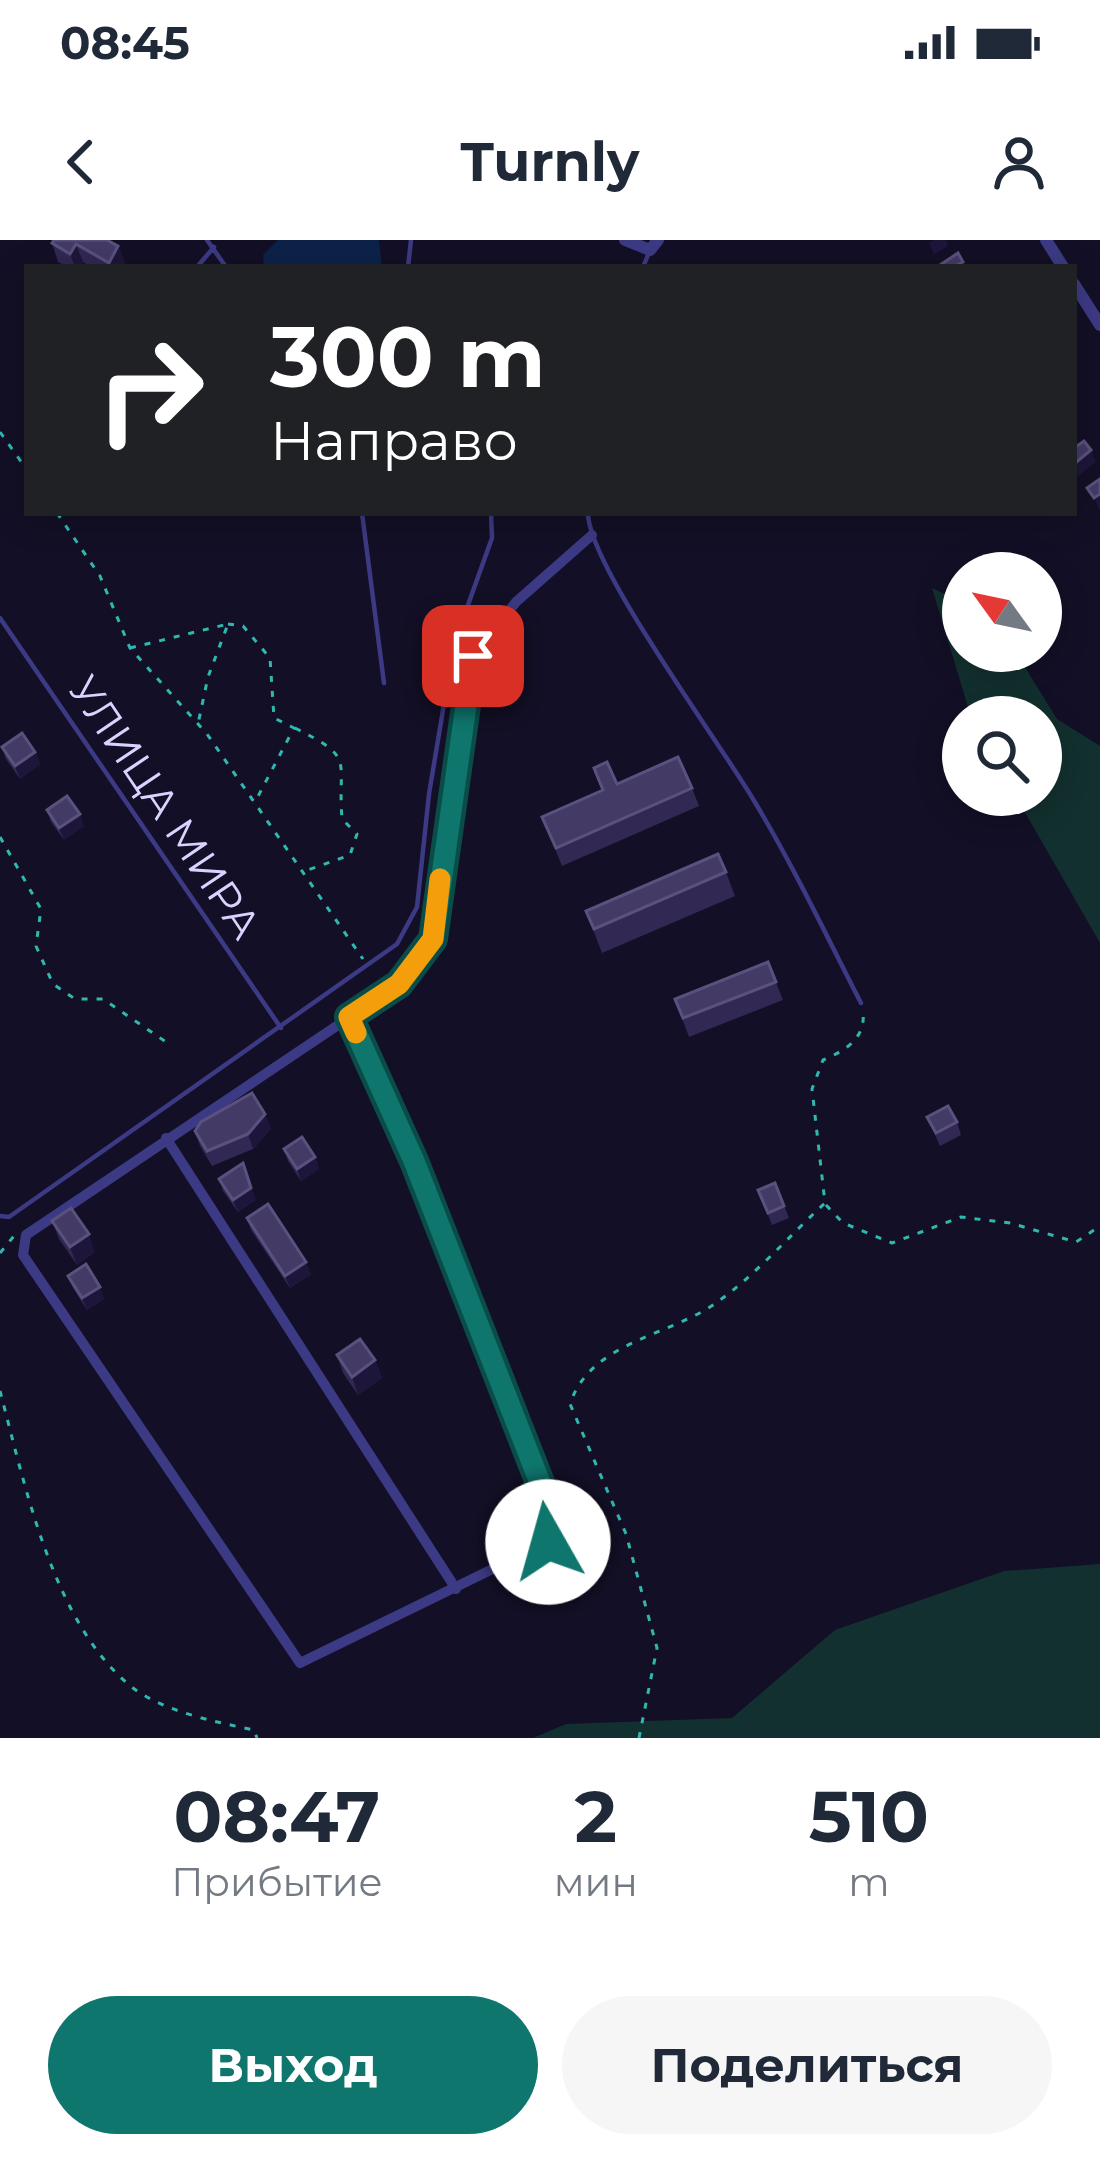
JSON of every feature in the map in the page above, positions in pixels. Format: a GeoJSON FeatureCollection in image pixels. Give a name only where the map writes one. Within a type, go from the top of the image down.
{"type":"FeatureCollection","features":[{"type":"Feature","properties":{"kind":"street"},"geometry":{"type":"LineString","coordinates":[[625,240],[654,245]]}},
{"type":"Feature","properties":{"kind":"street"},"geometry":{"type":"LineString","coordinates":[[1077,289],[1100,325]]}},
{"type":"Feature","properties":{"kind":"street"},"geometry":{"type":"LineString","coordinates":[[349,1017],[414,1161],[555,1521],[548,1542],[300,1663],[23,1255],[26,1235],[166,1138],[349,1017],[399,984],[433,939],[473,656],[516,602],[592,535]]}},
{"type":"Feature","properties":{"kind":"street"},"geometry":{"type":"LineString","coordinates":[[166,1138],[456,1589]]}},
{"type":"Feature","properties":{"kind":"lane"},"geometry":{"type":"LineString","coordinates":[[207,240],[224,264]]}},
{"type":"Feature","properties":{"kind":"lane"},"geometry":{"type":"LineString","coordinates":[[200,264],[214,247]]}},
{"type":"Feature","properties":{"kind":"lane"},"geometry":{"type":"LineString","coordinates":[[362,516],[384,683]]}},
{"type":"Feature","properties":{"kind":"lane"},"geometry":{"type":"LineString","coordinates":[[0,1216],[9,1217],[397,944],[417,907],[429,794],[454,644],[492,538],[491,516]]}},
{"type":"Feature","properties":{"kind":"lane"},"geometry":{"type":"LineString","coordinates":[[589,516],[592,535],[614,579],[754,801],[861,1003]]}},
{"type":"Feature","properties":{"kind":"lane","name":"УЛИЦА МИРА"},"geometry":{"type":"LineString","coordinates":[[0,618],[281,1028]]}},
{"type":"Feature","properties":{"kind":"path"},"geometry":{"type":"LineString","coordinates":[[0,432],[24,466]]}},
{"type":"Feature","properties":{"kind":"path"},"geometry":{"type":"LineString","coordinates":[[59,516],[100,576],[130,648],[198,726],[306,871],[367,965]]}},
{"type":"Feature","properties":{"kind":"path"},"geometry":{"type":"LineString","coordinates":[[130,648],[228,624],[242,626],[270,658],[274,718],[334,748],[343,762],[342,819],[357,834],[350,855],[306,871]]}},
{"type":"Feature","properties":{"kind":"path"},"geometry":{"type":"LineString","coordinates":[[198,726],[208,677],[228,624]]}},
{"type":"Feature","properties":{"kind":"path"},"geometry":{"type":"LineString","coordinates":[[254,803],[294,728]]}},
{"type":"Feature","properties":{"kind":"path"},"geometry":{"type":"LineString","coordinates":[[0,837],[41,909],[36,946],[53,984],[75,999],[104,999],[169,1043]]}},
{"type":"Feature","properties":{"kind":"path"},"geometry":{"type":"LineString","coordinates":[[861,1003],[864,1023],[849,1048],[823,1060],[812,1089],[825,1203],[843,1223],[892,1243],[961,1217],[1010,1223],[1076,1242],[1100,1226]]}},
{"type":"Feature","properties":{"kind":"path"},"geometry":{"type":"LineString","coordinates":[[639,1738],[657,1648],[626,1534],[570,1404],[576,1385],[605,1357],[713,1305],[825,1203]]}},
{"type":"Feature","properties":{"kind":"path"},"geometry":{"type":"LineString","coordinates":[[0,1390],[68,1607],[97,1648],[135,1689],[208,1720],[254,1730],[257,1738]]}},
{"type":"Feature","properties":{"kind":"green space"},"geometry":{"type":"Polygon","coordinates":[[[932,588],[942,593],[942,621],[932,588]]]}},
{"type":"Feature","properties":{"kind":"green space"},"geometry":{"type":"Polygon","coordinates":[[[957,672],[1028,672],[1043,696],[965,696],[957,672]]]}},
{"type":"Feature","properties":{"kind":"green space"},"geometry":{"type":"Polygon","coordinates":[[[1062,722],[1100,746],[1100,943],[1027,816],[1062,816],[1062,722]]]}},
{"type":"Feature","properties":{"kind":"green space"},"geometry":{"type":"Polygon","coordinates":[[[1100,1564],[1100,1738],[533,1738],[566,1724],[732,1718],[835,1630],[1004,1571],[1100,1564]]]}},
{"type":"Feature","properties":{"kind":"water"},"geometry":{"type":"Polygon","coordinates":[[[278,240],[379,240],[382,264],[264,264],[263,255],[278,240]]]}},
{"type":"Feature","properties":{"kind":"building"},"geometry":{"type":"Polygon","coordinates":[[[54,240],[107,240],[118,246],[109,263],[76,244],[70,254],[54,240]]]}},
{"type":"Feature","properties":{"kind":"building"},"geometry":{"type":"Polygon","coordinates":[[[958,253],[963,262],[959,264],[942,264],[958,253]]]}},
{"type":"Feature","properties":{"kind":"building"},"geometry":{"type":"Polygon","coordinates":[[[1084,441],[1091,450],[1077,462],[1077,446],[1084,441]]]}},
{"type":"Feature","properties":{"kind":"building"},"geometry":{"type":"Polygon","coordinates":[[[1100,479],[1100,494],[1094,498],[1087,488],[1100,479]]]}},
{"type":"Feature","properties":{"kind":"building"},"geometry":{"type":"Polygon","coordinates":[[[22,733],[35,752],[15,766],[2,747],[22,733]]]}},
{"type":"Feature","properties":{"kind":"building"},"geometry":{"type":"Polygon","coordinates":[[[678,757],[692,788],[556,848],[542,817],[603,790],[594,768],[607,762],[617,784],[678,757]]]}},
{"type":"Feature","properties":{"kind":"building"},"geometry":{"type":"Polygon","coordinates":[[[67,796],[80,814],[59,828],[47,810],[67,796]]]}},
{"type":"Feature","properties":{"kind":"building"},"geometry":{"type":"Polygon","coordinates":[[[718,854],[726,872],[594,929],[586,911],[718,854]]]}},
{"type":"Feature","properties":{"kind":"building"},"geometry":{"type":"Polygon","coordinates":[[[768,962],[776,982],[683,1018],[675,999],[768,962]]]}},
{"type":"Feature","properties":{"kind":"building"},"geometry":{"type":"Polygon","coordinates":[[[252,1093],[265,1114],[248,1134],[207,1151],[195,1131],[201,1122],[252,1093]]]}},
{"type":"Feature","properties":{"kind":"building"},"geometry":{"type":"Polygon","coordinates":[[[948,1106],[957,1122],[936,1133],[927,1117],[948,1106]]]}},
{"type":"Feature","properties":{"kind":"building"},"geometry":{"type":"Polygon","coordinates":[[[302,1137],[315,1157],[297,1169],[284,1149],[302,1137]]]}},
{"type":"Feature","properties":{"kind":"building"},"geometry":{"type":"Polygon","coordinates":[[[243,1163],[251,1188],[233,1200],[219,1179],[243,1163]]]}},
{"type":"Feature","properties":{"kind":"building"},"geometry":{"type":"Polygon","coordinates":[[[775,1183],[784,1206],[768,1213],[758,1190],[775,1183]]]}},
{"type":"Feature","properties":{"kind":"building"},"geometry":{"type":"Polygon","coordinates":[[[268,1204],[306,1262],[285,1276],[247,1218],[268,1204]]]}},
{"type":"Feature","properties":{"kind":"building"},"geometry":{"type":"Polygon","coordinates":[[[71,1208],[89,1234],[70,1247],[52,1221],[71,1208]]]}},
{"type":"Feature","properties":{"kind":"building"},"geometry":{"type":"Polygon","coordinates":[[[86,1264],[100,1287],[82,1298],[68,1276],[86,1264]]]}},
{"type":"Feature","properties":{"kind":"building"},"geometry":{"type":"Polygon","coordinates":[[[360,1339],[375,1360],[352,1377],[337,1355],[360,1339]]]}},
{"type":"Feature","properties":{"kind":"slow traffic"},"geometry":{"type":"LineString","coordinates":[[356,1033],[349,1017],[399,984],[433,939],[440,879]]}},
{"type":"Feature","properties":{"kind":"route"},"geometry":{"type":"LineString","coordinates":[[473,656],[433,939],[399,984],[349,1017],[414,1161],[555,1521],[548,1542]]}}]}
